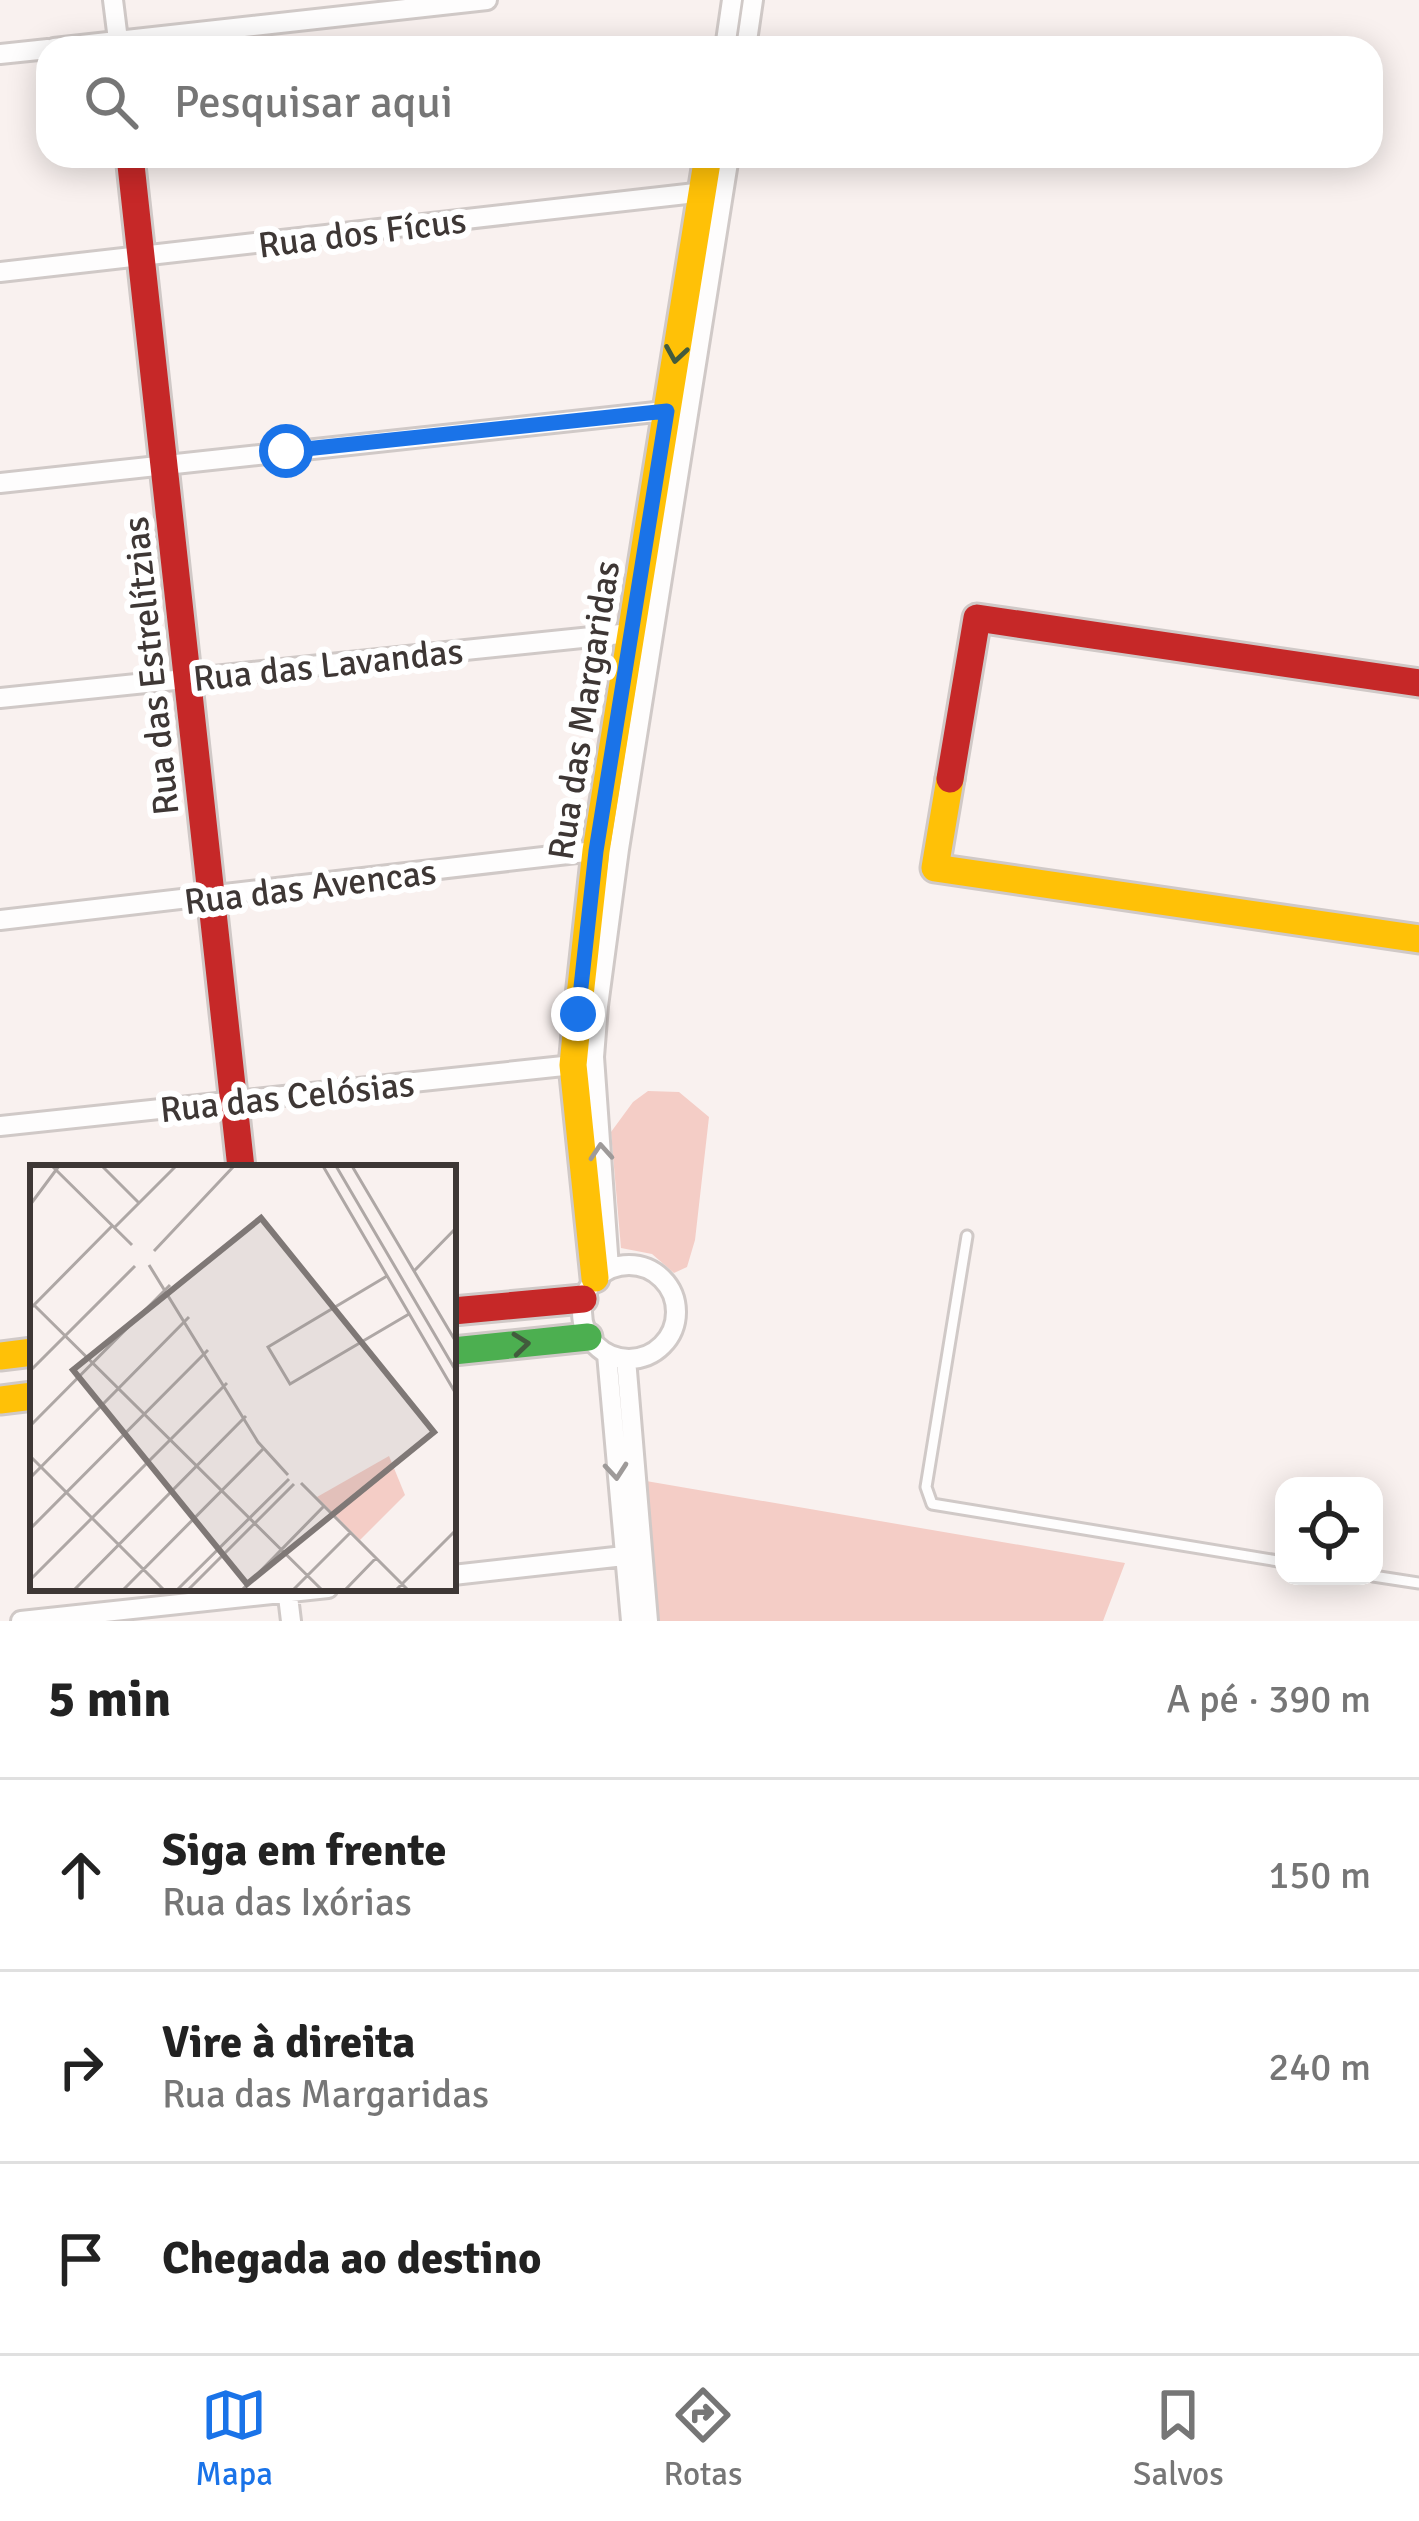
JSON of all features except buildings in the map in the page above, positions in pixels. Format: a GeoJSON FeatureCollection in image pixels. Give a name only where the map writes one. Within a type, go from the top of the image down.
{"type":"FeatureCollection","features":[{"type":"Feature","properties":{"kind":"street"},"geometry":{"type":"LineString","coordinates":[[113,0],[117,36]]}},
{"type":"Feature","properties":{"kind":"street"},"geometry":{"type":"LineString","coordinates":[[192,36],[487,0]]}},
{"type":"Feature","properties":{"kind":"street"},"geometry":{"type":"LineString","coordinates":[[727,36],[733,0]]}},
{"type":"Feature","properties":{"kind":"street"},"geometry":{"type":"LineString","coordinates":[[748,36],[753,0]]}},
{"type":"Feature","properties":{"kind":"street"},"geometry":{"type":"LineString","coordinates":[[0,54],[36,50]]}},
{"type":"Feature","properties":{"kind":"street","name":"Rua das Estrelítzias"},"geometry":{"type":"LineString","coordinates":[[131,168],[241,1165]]}},
{"type":"Feature","properties":{"kind":"street","name":"Rua das Margaridas"},"geometry":{"type":"LineString","coordinates":[[710,168],[713,192]]}},
{"type":"Feature","properties":{"kind":"street","name":"Rua das Margaridas"},"geometry":{"type":"LineString","coordinates":[[596,1282],[573,1066],[713,192],[724,168]]}},
{"type":"Feature","properties":{"kind":"street","name":"Rua dos Fícus"},"geometry":{"type":"LineString","coordinates":[[0,272],[713,192]]}},
{"type":"Feature","properties":{"kind":"street"},"geometry":{"type":"LineString","coordinates":[[0,483],[679,410]]}},
{"type":"Feature","properties":{"kind":"street"},"geometry":{"type":"LineString","coordinates":[[1419,683],[977,618],[935,868],[1419,939]]}},
{"type":"Feature","properties":{"kind":"street","name":"Rua das Lavandas"},"geometry":{"type":"LineString","coordinates":[[0,698],[644,632]]}},
{"type":"Feature","properties":{"kind":"street","name":"Rua das Margaridas"},"geometry":{"type":"LineString","coordinates":[[596,1282],[595,1057],[608,850]]}},
{"type":"Feature","properties":{"kind":"street","name":"Rua das Avencas"},"geometry":{"type":"LineString","coordinates":[[0,920],[608,850]]}},
{"type":"Feature","properties":{"kind":"street","name":"Rua das Celósias"},"geometry":{"type":"LineString","coordinates":[[0,1126],[573,1066]]}},
{"type":"Feature","properties":{"kind":"street"},"geometry":{"type":"LineString","coordinates":[[456,1310],[596,1282],[623,1264],[651,1270],[663,1279],[676,1304],[672,1332],[664,1344],[640,1358],[607,1350],[456,1351]]}},
{"type":"Feature","properties":{"kind":"street"},"geometry":{"type":"LineString","coordinates":[[596,1282],[583,1325],[607,1350],[633,1555],[648,1621]]}},
{"type":"Feature","properties":{"kind":"street"},"geometry":{"type":"LineString","coordinates":[[0,1355],[30,1352]]}},
{"type":"Feature","properties":{"kind":"street"},"geometry":{"type":"LineString","coordinates":[[0,1400],[30,1396]]}},
{"type":"Feature","properties":{"kind":"street"},"geometry":{"type":"LineString","coordinates":[[456,1574],[633,1555]]}},
{"type":"Feature","properties":{"kind":"street"},"geometry":{"type":"LineString","coordinates":[[631,1621],[633,1555]]}},
{"type":"Feature","properties":{"kind":"street"},"geometry":{"type":"LineString","coordinates":[[21,1621],[278,1591]]}},
{"type":"Feature","properties":{"kind":"street"},"geometry":{"type":"LineString","coordinates":[[287,1591],[290,1621]]}},
{"type":"Feature","properties":{"kind":"lane"},"geometry":{"type":"LineString","coordinates":[[967,1236],[926,1487],[932,1504],[1275,1561]]}},
{"type":"Feature","properties":{"kind":"lane"},"geometry":{"type":"LineString","coordinates":[[1383,1578],[1419,1583]]}},
{"type":"Feature","properties":{"kind":"shaded area"},"geometry":{"type":"Polygon","coordinates":[[[648,1091],[679,1092],[709,1117],[695,1240],[687,1267],[674,1273],[652,1254],[621,1248],[611,1132],[633,1102],[648,1091]]]}},
{"type":"Feature","properties":{"kind":"shaded area"},"geometry":{"type":"Polygon","coordinates":[[[646,1481],[1125,1563],[1103,1621],[659,1621],[646,1481]]]}},
{"type":"Feature","properties":{"kind":"traffic: fast"},"geometry":{"type":"LineString","coordinates":[[456,1351],[588,1337]]}},
{"type":"Feature","properties":{"kind":"traffic: slow"},"geometry":{"type":"LineString","coordinates":[[595,1278],[573,1065],[578,1014],[596,851],[706,168]]}},
{"type":"Feature","properties":{"kind":"traffic: slow"},"geometry":{"type":"LineString","coordinates":[[950,779],[935,868],[1419,939]]}},
{"type":"Feature","properties":{"kind":"traffic: slow"},"geometry":{"type":"LineString","coordinates":[[0,1356],[30,1352]]}},
{"type":"Feature","properties":{"kind":"traffic: slow"},"geometry":{"type":"LineString","coordinates":[[0,1400],[30,1396]]}},
{"type":"Feature","properties":{"kind":"traffic: jam"},"geometry":{"type":"LineString","coordinates":[[131,168],[241,1165]]}},
{"type":"Feature","properties":{"kind":"traffic: jam"},"geometry":{"type":"LineString","coordinates":[[950,779],[977,618],[1419,683]]}},
{"type":"Feature","properties":{"kind":"traffic: jam"},"geometry":{"type":"LineString","coordinates":[[456,1311],[583,1299]]}},
{"type":"Feature","properties":{"kind":"route"},"geometry":{"type":"LineString","coordinates":[[286,451],[667,411],[596,851],[578,1014]]}}]}
